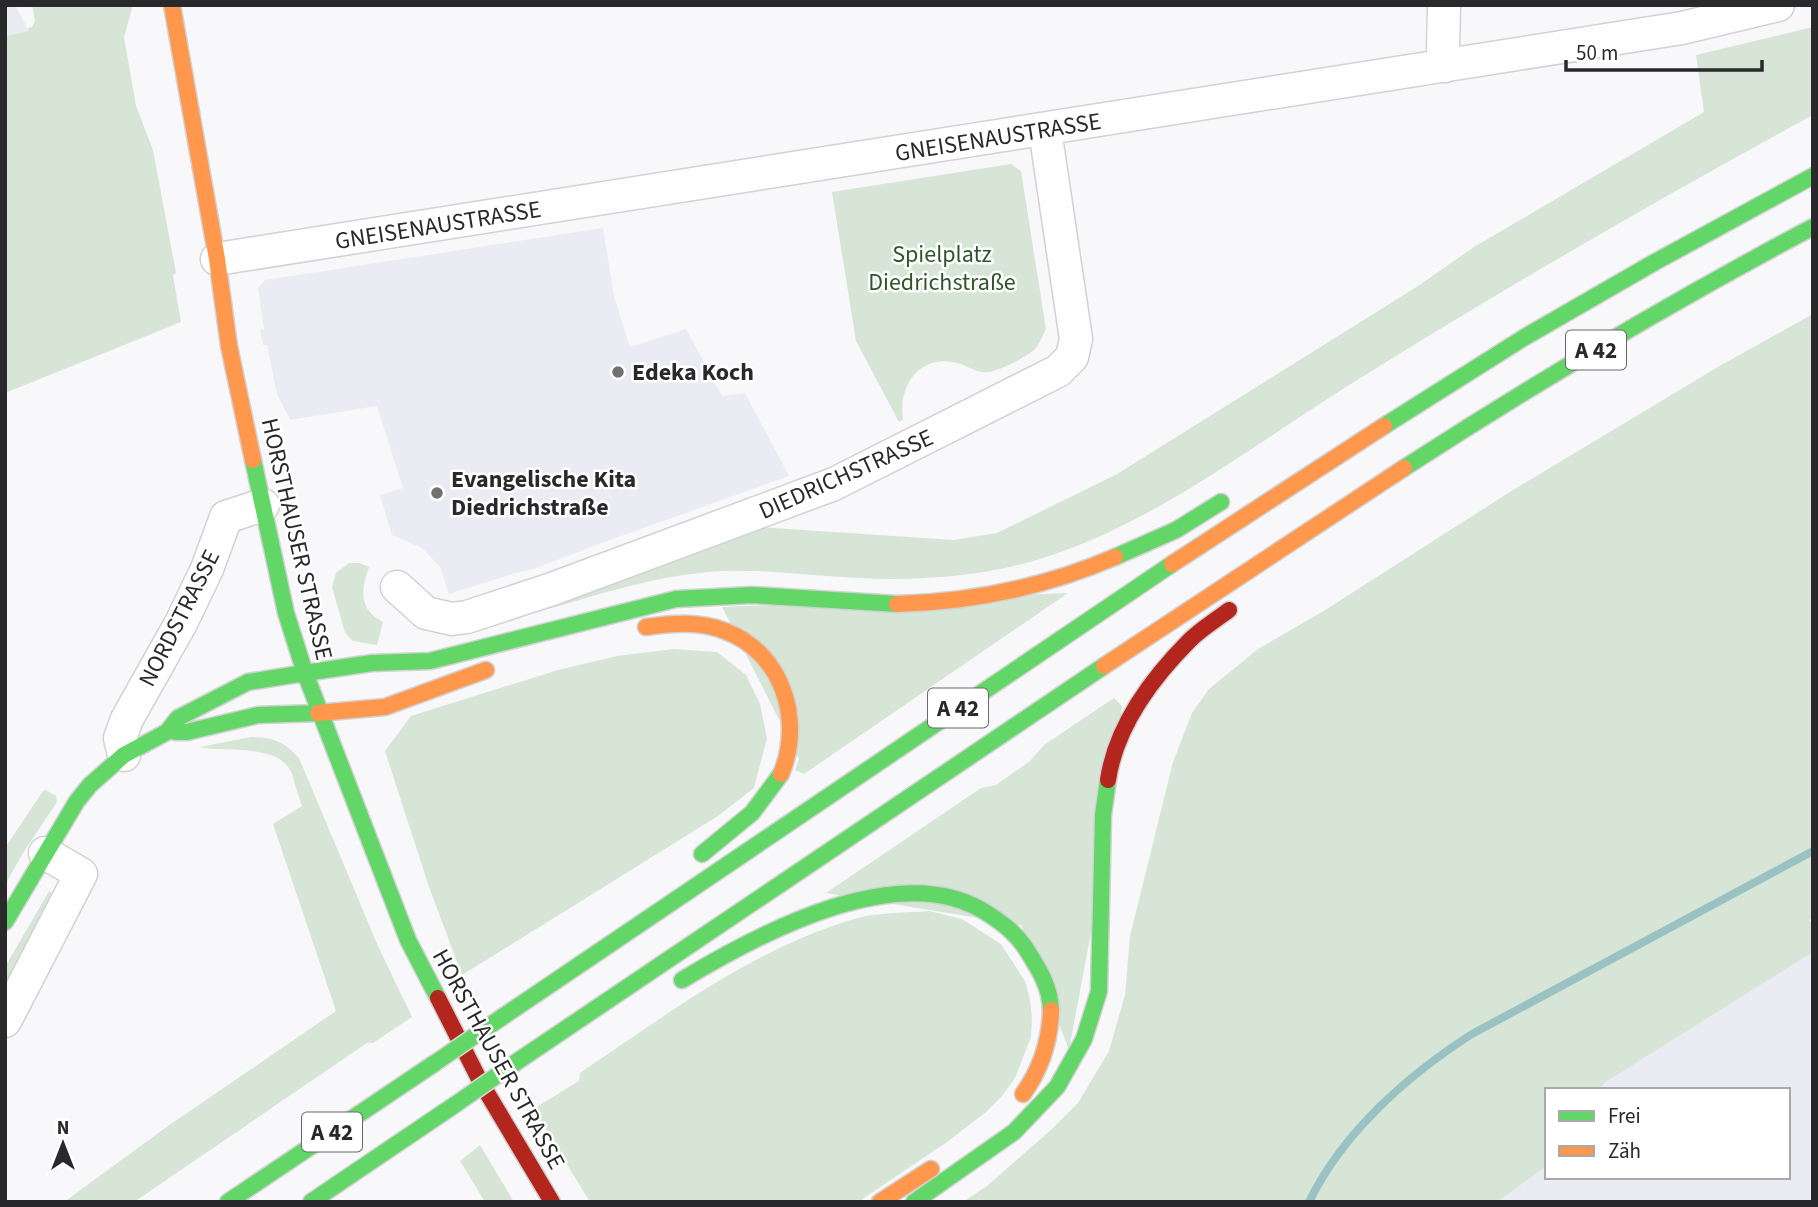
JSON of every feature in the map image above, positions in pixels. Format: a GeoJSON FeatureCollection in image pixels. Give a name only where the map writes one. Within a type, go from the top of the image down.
{"type":"FeatureCollection","features":[{"type":"Feature","properties":{"kind":"main road","name":"HORSTHAUSER STRASSE"},"geometry":{"type":"LineString","coordinates":[[172,5],[217,260],[229,346],[286,613],[305,673],[318,713],[408,940],[480,1081],[552,1202]]}},
{"type":"Feature","properties":{"kind":"main road","name":"A 42"},"geometry":{"type":"LineString","coordinates":[[228,1202],[1152,577],[1385,425],[1525,337],[1813,176]]}},
{"type":"Feature","properties":{"kind":"main road","name":"A 42"},"geometry":{"type":"LineString","coordinates":[[311,1202],[888,810],[1383,480],[1672,304],[1813,227]]}},
{"type":"Feature","properties":{"kind":"main road"},"geometry":{"type":"LineString","coordinates":[[1348,431],[1385,425]]}},
{"type":"Feature","properties":{"kind":"main road"},"geometry":{"type":"LineString","coordinates":[[1381,500],[1383,480]]}},
{"type":"Feature","properties":{"kind":"main road","name":"NORDSTRASSE"},"geometry":{"type":"LineString","coordinates":[[5,922],[77,801],[90,785],[124,755],[167,732],[178,718],[248,682],[372,663],[430,661],[676,599],[752,595],[878,604],[938,603],[1001,594],[1051,582],[1111,559],[1176,530],[1230,496]]}},
{"type":"Feature","properties":{"kind":"main road"},"geometry":{"type":"LineString","coordinates":[[914,1202],[1014,1132],[1057,1087],[1084,1039],[1099,991],[1103,815],[1112,755],[1143,695],[1191,639],[1242,600]]}},
{"type":"Feature","properties":{"kind":"main road"},"geometry":{"type":"LineString","coordinates":[[628,630],[672,622],[704,624],[737,635],[760,652],[775,672],[786,694],[790,742],[780,773],[751,814],[714,846],[691,861]]}},
{"type":"Feature","properties":{"kind":"main road","name":"NORDSTRASSE"},"geometry":{"type":"LineString","coordinates":[[167,732],[187,732],[258,715],[370,710],[497,667]]}},
{"type":"Feature","properties":{"kind":"main road"},"geometry":{"type":"LineString","coordinates":[[665,991],[721,955],[811,915],[869,897],[913,892],[950,895],[987,909],[1018,933],[1037,959],[1048,985],[1051,1018],[1047,1051],[1033,1083],[1016,1103]]}},
{"type":"Feature","properties":{"kind":"main road"},"geometry":{"type":"LineString","coordinates":[[535,994],[550,964]]}},
{"type":"Feature","properties":{"kind":"main road"},"geometry":{"type":"LineString","coordinates":[[536,1050],[562,1049]]}},
{"type":"Feature","properties":{"kind":"main road"},"geometry":{"type":"LineString","coordinates":[[880,1202],[941,1162]]}},
{"type":"Feature","properties":{"kind":"street"},"geometry":{"type":"LineString","coordinates":[[1444,5],[1445,66]]}},
{"type":"Feature","properties":{"kind":"street","name":"GNEISENAUSTRASSE"},"geometry":{"type":"LineString","coordinates":[[217,260],[1682,28],[1778,5]]}},
{"type":"Feature","properties":{"kind":"street","name":"DIEDRICHSTRASSE"},"geometry":{"type":"LineString","coordinates":[[397,587],[426,613],[452,619],[467,617],[540,593],[834,484],[1058,371],[1072,357],[1076,339],[1045,130]]}},
{"type":"Feature","properties":{"kind":"street","name":"NORDSTRASSE"},"geometry":{"type":"LineString","coordinates":[[124,755],[120,738],[127,719],[181,623],[207,569],[226,517],[263,505]]}},
{"type":"Feature","properties":{"kind":"street"},"geometry":{"type":"LineString","coordinates":[[5,1021],[80,874],[45,853]]}},
{"type":"Feature","properties":{"kind":"shaded area"},"geometry":{"type":"Polygon","coordinates":[[[5,5],[15,5],[29,31],[5,36],[5,5]]]}},
{"type":"Feature","properties":{"kind":"shaded area"},"geometry":{"type":"Polygon","coordinates":[[[603,228],[614,296],[630,347],[686,329],[722,396],[745,393],[789,476],[534,569],[449,594],[440,567],[422,548],[392,535],[380,495],[403,488],[377,406],[290,420],[277,394],[267,345],[263,345],[260,330],[264,329],[258,288],[265,280],[603,228]]]}},
{"type":"Feature","properties":{"kind":"shaded area"},"geometry":{"type":"Polygon","coordinates":[[[1813,952],[1813,1202],[1497,1202],[1545,1167],[1545,1179],[1790,1179],[1790,1088],[1601,1088],[1604,1083],[1813,952]]]}},
{"type":"Feature","properties":{"kind":"green space"},"geometry":{"type":"Polygon","coordinates":[[[32,5],[133,5],[124,37],[136,106],[153,150],[176,273],[173,275],[181,322],[5,393],[5,36],[29,31],[28,28],[32,27],[35,21],[32,5]]]}},
{"type":"Feature","properties":{"kind":"green space"},"geometry":{"type":"Polygon","coordinates":[[[1813,27],[1813,115],[1529,276],[1362,377],[1207,478],[1126,524],[1040,559],[972,574],[903,579],[755,571],[695,573],[619,589],[520,617],[567,594],[757,527],[954,540],[997,533],[1117,474],[1418,286],[1474,247],[1704,112],[1696,55],[1813,27]]]}},
{"type":"Feature","properties":{"kind":"green space","name":"Spielplatz Diedrichstraße"},"geometry":{"type":"Polygon","coordinates":[[[1011,164],[1021,171],[1046,329],[1033,351],[993,371],[980,372],[958,363],[940,361],[920,369],[907,386],[902,408],[903,420],[899,422],[856,341],[832,192],[1011,164]]]}},
{"type":"Feature","properties":{"kind":"green space"},"geometry":{"type":"Polygon","coordinates":[[[1813,314],[1813,918],[1809,920],[1813,925],[1813,952],[1604,1083],[1601,1088],[1545,1088],[1545,1167],[1497,1202],[963,1202],[987,1186],[1078,1103],[1109,1051],[1125,995],[1130,936],[1173,762],[1192,713],[1209,689],[1258,649],[1322,612],[1513,490],[1716,368],[1813,314]]]}},
{"type":"Feature","properties":{"kind":"green space"},"geometry":{"type":"Polygon","coordinates":[[[349,563],[369,567],[363,591],[365,605],[383,622],[377,645],[353,641],[345,633],[332,587],[336,573],[349,563]]]}},
{"type":"Feature","properties":{"kind":"green space"},"geometry":{"type":"Polygon","coordinates":[[[1068,593],[804,774],[795,770],[799,759],[722,607],[1068,593]]]}},
{"type":"Feature","properties":{"kind":"green space"},"geometry":{"type":"Polygon","coordinates":[[[674,649],[717,652],[746,675],[760,704],[767,738],[754,788],[718,816],[462,975],[429,887],[385,751],[411,716],[558,670],[617,656],[674,649]]]}},
{"type":"Feature","properties":{"kind":"green space"},"geometry":{"type":"Polygon","coordinates":[[[1114,698],[1122,706],[1093,922],[1069,1050],[1021,925],[826,893],[981,788],[996,785],[1030,761],[1044,745],[1114,698]]]}},
{"type":"Feature","properties":{"kind":"green space"},"geometry":{"type":"Polygon","coordinates":[[[251,737],[278,742],[299,758],[378,946],[412,1017],[373,1043],[367,1043],[134,1202],[64,1202],[168,1126],[336,1011],[273,824],[302,806],[292,774],[286,764],[264,753],[200,747],[251,737]]]}},
{"type":"Feature","properties":{"kind":"green space"},"geometry":{"type":"Polygon","coordinates":[[[46,790],[56,796],[57,802],[5,885],[5,848],[46,790]]]}},
{"type":"Feature","properties":{"kind":"green space"},"geometry":{"type":"Polygon","coordinates":[[[49,891],[53,894],[5,1009],[5,967],[49,891]]]}},
{"type":"Feature","properties":{"kind":"green space"},"geometry":{"type":"Polygon","coordinates":[[[929,911],[962,919],[1001,944],[1025,981],[1030,999],[1031,1037],[1015,1078],[986,1112],[947,1142],[858,1202],[590,1202],[533,1109],[579,1081],[580,1073],[678,1007],[781,948],[854,919],[929,911]]]}},
{"type":"Feature","properties":{"kind":"green space"},"geometry":{"type":"Polygon","coordinates":[[[480,1145],[514,1202],[485,1202],[460,1161],[480,1145]]]}},
{"type":"Feature","properties":{"kind":"waterway"},"geometry":{"type":"LineString","coordinates":[[1309,1202],[1340,1152],[1379,1107],[1448,1050],[1472,1034],[1813,851]]}},
{"type":"Feature","properties":{"kind":"traffic: fast"},"geometry":{"type":"LineString","coordinates":[[1384,426],[1525,337],[1813,176]]}},
{"type":"Feature","properties":{"kind":"traffic: fast"},"geometry":{"type":"LineString","coordinates":[[1404,468],[1606,343],[1813,227]]}},
{"type":"Feature","properties":{"kind":"traffic: fast"},"geometry":{"type":"LineString","coordinates":[[253,460],[286,613],[305,673],[408,940],[438,998]]}},
{"type":"Feature","properties":{"kind":"traffic: fast"},"geometry":{"type":"LineString","coordinates":[[1115,557],[1176,530],[1221,502]]}},
{"type":"Feature","properties":{"kind":"traffic: fast"},"geometry":{"type":"LineString","coordinates":[[489,1026],[1172,564]]}},
{"type":"Feature","properties":{"kind":"traffic: fast"},"geometry":{"type":"LineString","coordinates":[[305,673],[372,663],[430,661],[676,599],[752,595],[897,604]]}},
{"type":"Feature","properties":{"kind":"traffic: fast"},"geometry":{"type":"LineString","coordinates":[[509,1067],[1104,666]]}},
{"type":"Feature","properties":{"kind":"traffic: fast"},"geometry":{"type":"LineString","coordinates":[[5,922],[77,801],[90,785],[124,755],[167,732],[178,718],[248,682],[305,673]]}},
{"type":"Feature","properties":{"kind":"traffic: fast"},"geometry":{"type":"LineString","coordinates":[[176,732],[187,732],[258,715],[318,713]]}},
{"type":"Feature","properties":{"kind":"traffic: fast"},"geometry":{"type":"LineString","coordinates":[[702,854],[752,813],[781,774]]}},
{"type":"Feature","properties":{"kind":"traffic: fast"},"geometry":{"type":"LineString","coordinates":[[914,1202],[1014,1132],[1057,1087],[1084,1039],[1099,991],[1103,815],[1108,780]]}},
{"type":"Feature","properties":{"kind":"traffic: fast"},"geometry":{"type":"LineString","coordinates":[[682,980],[751,942],[833,907],[875,897],[916,893],[955,899],[990,915],[1009,930],[1025,947],[1039,970],[1046,985],[1051,1010]]}},
{"type":"Feature","properties":{"kind":"traffic: fast"},"geometry":{"type":"LineString","coordinates":[[435,1063],[489,1026]]}},
{"type":"Feature","properties":{"kind":"traffic: fast"},"geometry":{"type":"LineString","coordinates":[[228,1202],[435,1063]]}},
{"type":"Feature","properties":{"kind":"traffic: fast"},"geometry":{"type":"LineString","coordinates":[[456,1104],[509,1067]]}},
{"type":"Feature","properties":{"kind":"traffic: fast"},"geometry":{"type":"LineString","coordinates":[[311,1202],[456,1104]]}},
{"type":"Feature","properties":{"kind":"traffic: slow"},"geometry":{"type":"LineString","coordinates":[[172,5],[217,259],[229,346],[253,460]]}},
{"type":"Feature","properties":{"kind":"traffic: slow"},"geometry":{"type":"LineString","coordinates":[[1172,564],[1384,426]]}},
{"type":"Feature","properties":{"kind":"traffic: slow"},"geometry":{"type":"LineString","coordinates":[[1104,666],[1404,468]]}},
{"type":"Feature","properties":{"kind":"traffic: slow"},"geometry":{"type":"LineString","coordinates":[[897,604],[953,600],[1008,591],[1062,577],[1115,557]]}},
{"type":"Feature","properties":{"kind":"traffic: slow"},"geometry":{"type":"LineString","coordinates":[[646,627],[686,624],[716,628],[745,641],[761,655],[774,671],[783,690],[788,711],[788,753],[781,774]]}},
{"type":"Feature","properties":{"kind":"traffic: slow"},"geometry":{"type":"LineString","coordinates":[[318,713],[385,707],[486,670]]}},
{"type":"Feature","properties":{"kind":"traffic: slow"},"geometry":{"type":"LineString","coordinates":[[1023,1094],[1035,1075],[1043,1054],[1049,1033],[1051,1010]]}},
{"type":"Feature","properties":{"kind":"traffic: slow"},"geometry":{"type":"LineString","coordinates":[[880,1202],[931,1169]]}},
{"type":"Feature","properties":{"kind":"traffic: jam"},"geometry":{"type":"LineString","coordinates":[[1108,780],[1112,760],[1127,722],[1149,687],[1190,640],[1229,610]]}},
{"type":"Feature","properties":{"kind":"traffic: jam"},"geometry":{"type":"LineString","coordinates":[[438,998],[480,1081],[552,1202]]}},
{"type":"Feature","properties":{"kind":"place","name":"Edeka Koch"},"geometry":{"type":"Point","coordinates":[618,372]}},
{"type":"Feature","properties":{"kind":"place","name":"Evangelische Kita Diedrichstraße"},"geometry":{"type":"Point","coordinates":[437,493]}}]}
